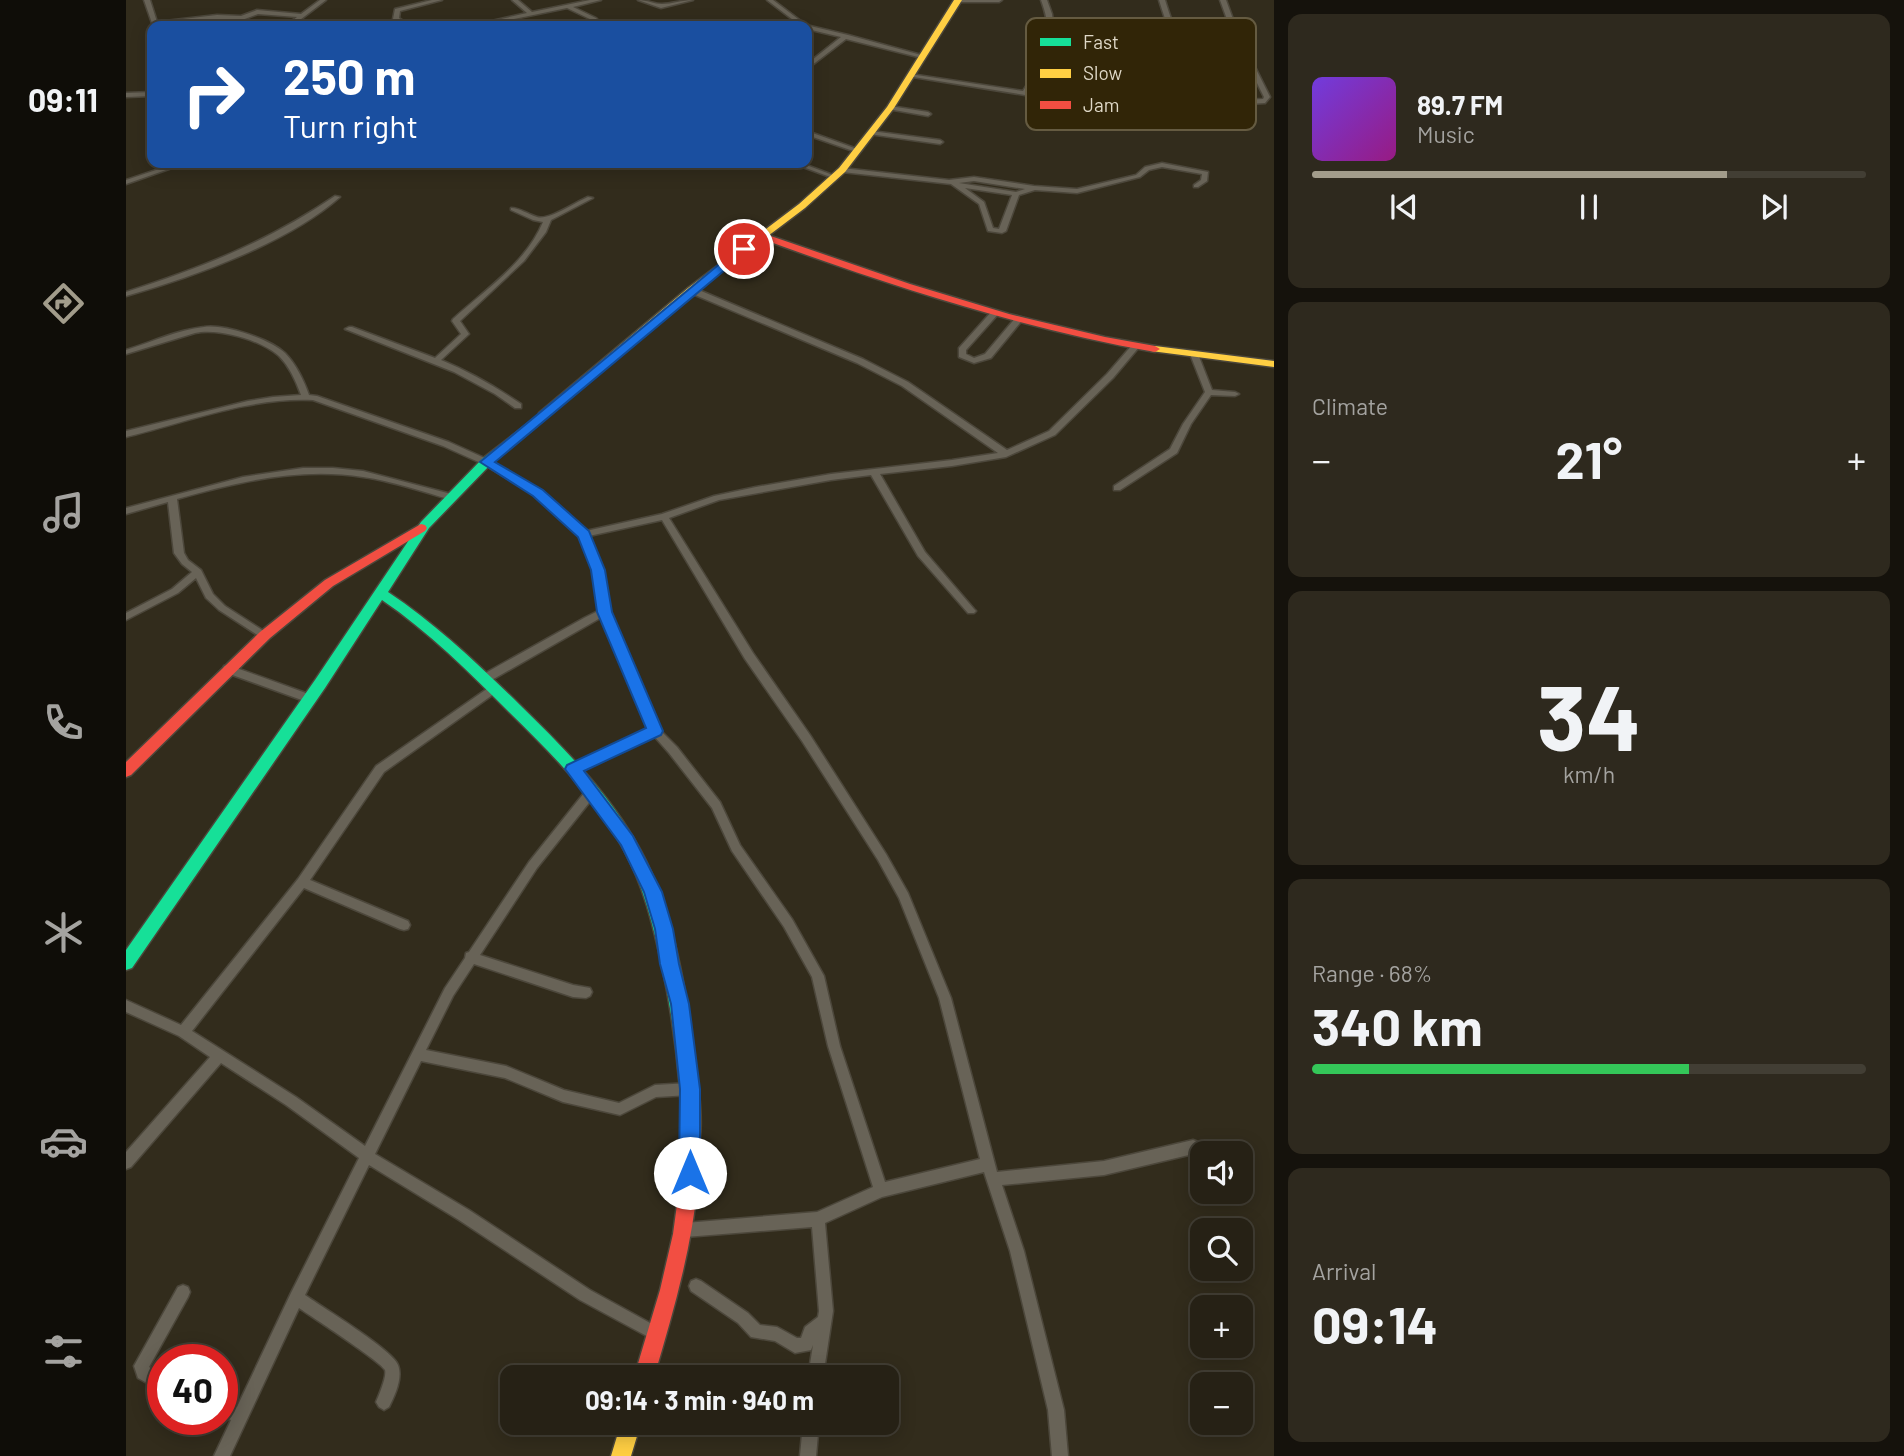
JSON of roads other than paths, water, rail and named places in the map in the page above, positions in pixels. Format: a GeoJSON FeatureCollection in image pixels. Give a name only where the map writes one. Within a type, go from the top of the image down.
{"type":"FeatureCollection","features":[{"type":"Feature","properties":{"kind":"main road"},"geometry":{"type":"LineString","coordinates":[[126,963],[310,699],[425,525],[486,462],[691,290],[839,174],[890,107],[958,0]]}},
{"type":"Feature","properties":{"kind":"main road"},"geometry":{"type":"LineString","coordinates":[[762,236],[849,268],[996,312],[1136,346],[1274,364]]}},
{"type":"Feature","properties":{"kind":"main road"},"geometry":{"type":"LineString","coordinates":[[126,771],[265,635],[329,583],[425,525]]}},
{"type":"Feature","properties":{"kind":"main road"},"geometry":{"type":"LineString","coordinates":[[379,592],[407,611],[490,683],[573,769],[627,841],[653,892],[680,1004],[690,1089],[689,1192],[685,1230],[673,1282],[648,1365]]}},
{"type":"Feature","properties":{"kind":"main road"},"geometry":{"type":"LineString","coordinates":[[621,1456],[627,1435]]}},
{"type":"Feature","properties":{"kind":"street"},"geometry":{"type":"LineString","coordinates":[[147,0],[154,21]]}},
{"type":"Feature","properties":{"kind":"street"},"geometry":{"type":"LineString","coordinates":[[294,21],[323,0]]}},
{"type":"Feature","properties":{"kind":"street"},"geometry":{"type":"LineString","coordinates":[[399,21],[396,19],[397,10],[439,0]]}},
{"type":"Feature","properties":{"kind":"street"},"geometry":{"type":"LineString","coordinates":[[515,0],[530,13]]}},
{"type":"Feature","properties":{"kind":"street"},"geometry":{"type":"LineString","coordinates":[[494,21],[598,0]]}},
{"type":"Feature","properties":{"kind":"street"},"geometry":{"type":"LineString","coordinates":[[642,0],[661,6],[690,0]]}},
{"type":"Feature","properties":{"kind":"street"},"geometry":{"type":"LineString","coordinates":[[770,0],[798,21]]}},
{"type":"Feature","properties":{"kind":"street"},"geometry":{"type":"LineString","coordinates":[[958,0],[999,0]]}},
{"type":"Feature","properties":{"kind":"street"},"geometry":{"type":"LineString","coordinates":[[1044,0],[1050,18]]}},
{"type":"Feature","properties":{"kind":"street"},"geometry":{"type":"LineString","coordinates":[[1162,0],[1167,18]]}},
{"type":"Feature","properties":{"kind":"street"},"geometry":{"type":"LineString","coordinates":[[1223,0],[1229,18]]}},
{"type":"Feature","properties":{"kind":"street"},"geometry":{"type":"LineString","coordinates":[[567,6],[594,19]]}},
{"type":"Feature","properties":{"kind":"street"},"geometry":{"type":"LineString","coordinates":[[186,21],[217,17],[242,18],[257,12],[300,16]]}},
{"type":"Feature","properties":{"kind":"street"},"geometry":{"type":"LineString","coordinates":[[502,19],[506,21]]}},
{"type":"Feature","properties":{"kind":"street"},"geometry":{"type":"LineString","coordinates":[[812,28],[922,56]]}},
{"type":"Feature","properties":{"kind":"street"},"geometry":{"type":"LineString","coordinates":[[812,62],[846,36]]}},
{"type":"Feature","properties":{"kind":"street"},"geometry":{"type":"LineString","coordinates":[[910,76],[1025,93]]}},
{"type":"Feature","properties":{"kind":"street"},"geometry":{"type":"LineString","coordinates":[[1256,76],[1267,97],[1265,101],[1256,103]]}},
{"type":"Feature","properties":{"kind":"street"},"geometry":{"type":"LineString","coordinates":[[127,96],[147,94]]}},
{"type":"Feature","properties":{"kind":"street"},"geometry":{"type":"LineString","coordinates":[[890,107],[928,114]]}},
{"type":"Feature","properties":{"kind":"street"},"geometry":{"type":"LineString","coordinates":[[871,133],[940,142]]}},
{"type":"Feature","properties":{"kind":"street"},"geometry":{"type":"LineString","coordinates":[[812,135],[858,151]]}},
{"type":"Feature","properties":{"kind":"street"},"geometry":{"type":"LineString","coordinates":[[951,183],[974,178],[1034,188],[1077,191],[1139,176],[1147,168],[1163,165],[1206,173],[1204,181],[1196,186]]}},
{"type":"Feature","properties":{"kind":"street"},"geometry":{"type":"LineString","coordinates":[[812,167],[839,174],[951,183],[1016,194],[1034,188]]}},
{"type":"Feature","properties":{"kind":"street"},"geometry":{"type":"LineString","coordinates":[[126,180],[166,168]]}},
{"type":"Feature","properties":{"kind":"street"},"geometry":{"type":"LineString","coordinates":[[951,183],[982,203],[990,230],[996,233],[1002,231],[1016,194]]}},
{"type":"Feature","properties":{"kind":"street"},"geometry":{"type":"LineString","coordinates":[[126,294],[189,275],[260,246],[337,197]]}},
{"type":"Feature","properties":{"kind":"street"},"geometry":{"type":"LineString","coordinates":[[437,360],[465,334],[456,321],[497,284],[540,238],[548,221],[590,198]]}},
{"type":"Feature","properties":{"kind":"street"},"geometry":{"type":"LineString","coordinates":[[513,209],[535,219],[548,221]]}},
{"type":"Feature","properties":{"kind":"street"},"geometry":{"type":"LineString","coordinates":[[691,290],[894,378],[951,414],[1006,454]]}},
{"type":"Feature","properties":{"kind":"street"},"geometry":{"type":"LineString","coordinates":[[996,312],[962,350],[962,355],[974,361],[988,356],[1020,318]]}},
{"type":"Feature","properties":{"kind":"street"},"geometry":{"type":"LineString","coordinates":[[126,352],[205,329],[220,330],[271,348],[280,354],[305,396]]}},
{"type":"Feature","properties":{"kind":"street"},"geometry":{"type":"LineString","coordinates":[[349,329],[460,369],[494,387],[518,405]]}},
{"type":"Feature","properties":{"kind":"street"},"geometry":{"type":"LineString","coordinates":[[584,534],[664,517],[717,498],[743,493],[1006,454],[1052,433],[1104,383],[1136,346]]}},
{"type":"Feature","properties":{"kind":"street"},"geometry":{"type":"LineString","coordinates":[[1194,354],[1209,392]]}},
{"type":"Feature","properties":{"kind":"street"},"geometry":{"type":"LineString","coordinates":[[1209,392],[1236,394]]}},
{"type":"Feature","properties":{"kind":"street"},"geometry":{"type":"LineString","coordinates":[[1117,488],[1174,451],[1209,392]]}},
{"type":"Feature","properties":{"kind":"street"},"geometry":{"type":"LineString","coordinates":[[126,435],[256,403],[305,396],[446,444],[486,462],[538,493],[584,534],[598,570],[605,612],[655,731],[716,804],[736,848],[788,923],[818,976],[834,1046],[881,1190]]}},
{"type":"Feature","properties":{"kind":"street"},"geometry":{"type":"LineString","coordinates":[[126,511],[279,473],[331,471],[364,474],[452,497]]}},
{"type":"Feature","properties":{"kind":"street"},"geometry":{"type":"LineString","coordinates":[[874,472],[921,554],[971,611]]}},
{"type":"Feature","properties":{"kind":"street"},"geometry":{"type":"LineString","coordinates":[[172,498],[179,553],[185,562],[198,572],[209,596],[238,620],[265,635]]}},
{"type":"Feature","properties":{"kind":"street"},"geometry":{"type":"LineString","coordinates":[[664,517],[749,656],[806,738],[882,857],[904,897],[945,998],[988,1164],[995,1179],[1036,1325],[1056,1410],[1060,1456]]}},
{"type":"Feature","properties":{"kind":"street"},"geometry":{"type":"LineString","coordinates":[[126,617],[175,591],[198,572]]}},
{"type":"Feature","properties":{"kind":"street"},"geometry":{"type":"LineString","coordinates":[[183,1032],[302,881],[380,769],[490,683],[576,625],[605,612]]}},
{"type":"Feature","properties":{"kind":"street"},"geometry":{"type":"LineString","coordinates":[[228,669],[310,699]]}},
{"type":"Feature","properties":{"kind":"street"},"geometry":{"type":"LineString","coordinates":[[573,769],[655,731]]}},
{"type":"Feature","properties":{"kind":"street"},"geometry":{"type":"LineString","coordinates":[[222,1456],[296,1298],[449,992],[533,865],[592,791]]}},
{"type":"Feature","properties":{"kind":"street"},"geometry":{"type":"LineString","coordinates":[[302,881],[404,925]]}},
{"type":"Feature","properties":{"kind":"street"},"geometry":{"type":"LineString","coordinates":[[470,957],[573,991],[586,992]]}},
{"type":"Feature","properties":{"kind":"street"},"geometry":{"type":"LineString","coordinates":[[126,1006],[183,1032],[292,1101],[368,1157],[464,1215],[585,1295],[656,1334]]}},
{"type":"Feature","properties":{"kind":"street"},"geometry":{"type":"LineString","coordinates":[[126,1161],[220,1055]]}},
{"type":"Feature","properties":{"kind":"street"},"geometry":{"type":"LineString","coordinates":[[419,1055],[506,1072],[563,1096],[620,1109],[655,1091],[690,1089]]}},
{"type":"Feature","properties":{"kind":"street"},"geometry":{"type":"LineString","coordinates":[[995,1179],[1104,1168],[1190,1148]]}},
{"type":"Feature","properties":{"kind":"street"},"geometry":{"type":"LineString","coordinates":[[685,1230],[818,1219],[881,1190],[988,1164]]}},
{"type":"Feature","properties":{"kind":"street"},"geometry":{"type":"LineString","coordinates":[[818,1219],[825,1286],[824,1321],[818,1365]]}},
{"type":"Feature","properties":{"kind":"street"},"geometry":{"type":"LineString","coordinates":[[696,1286],[743,1318],[755,1332],[777,1334],[795,1346],[806,1345],[810,1332],[824,1321]]}},
{"type":"Feature","properties":{"kind":"street"},"geometry":{"type":"LineString","coordinates":[[153,1344],[183,1292]]}},
{"type":"Feature","properties":{"kind":"street"},"geometry":{"type":"LineString","coordinates":[[296,1298],[391,1365],[393,1374],[384,1402]]}},
{"type":"Feature","properties":{"kind":"street"},"geometry":{"type":"LineString","coordinates":[[147,1355],[141,1366],[147,1375]]}},
{"type":"Feature","properties":{"kind":"street"},"geometry":{"type":"LineString","coordinates":[[808,1456],[810,1435]]}}]}
